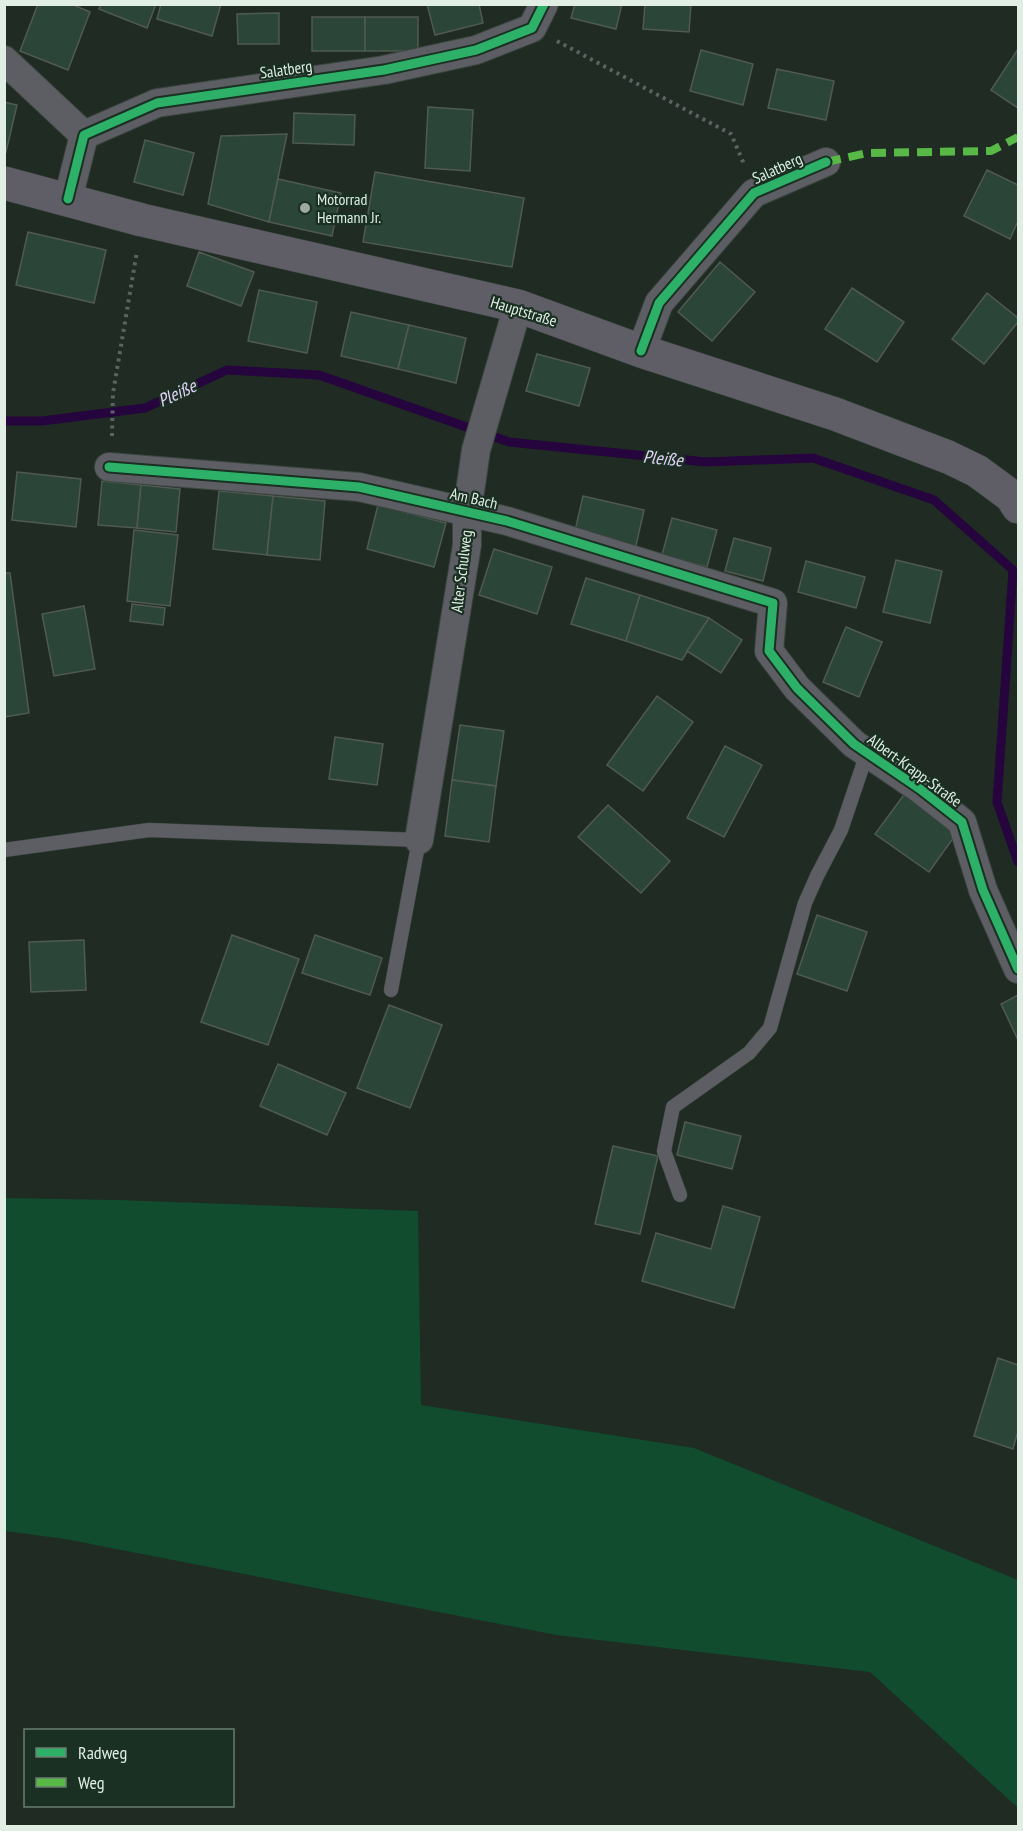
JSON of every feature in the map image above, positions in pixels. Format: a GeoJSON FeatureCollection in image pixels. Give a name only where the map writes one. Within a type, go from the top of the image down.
{"type":"FeatureCollection","features":[{"type":"Feature","properties":{"kind":"main road","name":"Hauptstraße"},"geometry":{"type":"LineString","coordinates":[[4,183],[142,220],[518,306],[641,351],[835,414],[948,457],[977,471],[1011,496],[1018,507]]}},
{"type":"Feature","properties":{"kind":"street","name":"Salatberg"},"geometry":{"type":"LineString","coordinates":[[84,135],[157,103],[384,70],[476,50],[538,16]]}},
{"type":"Feature","properties":{"kind":"street"},"geometry":{"type":"LineString","coordinates":[[4,60],[84,135],[69,199]]}},
{"type":"Feature","properties":{"kind":"street","name":"Salatberg"},"geometry":{"type":"LineString","coordinates":[[641,351],[659,303],[754,193],[826,162]]}},
{"type":"Feature","properties":{"kind":"street","name":"Alter Schulweg"},"geometry":{"type":"LineString","coordinates":[[418,840],[467,545],[467,512],[476,450],[518,306]]}},
{"type":"Feature","properties":{"kind":"street","name":"Am Bach"},"geometry":{"type":"LineString","coordinates":[[110,467],[359,487],[507,521],[772,603],[769,651]]}},
{"type":"Feature","properties":{"kind":"street","name":"Albert-Krapp-Straße"},"geometry":{"type":"LineString","coordinates":[[769,651],[797,688],[854,744],[920,789],[962,822],[983,890],[1018,969]]}},
{"type":"Feature","properties":{"kind":"lane"},"geometry":{"type":"LineString","coordinates":[[680,1195],[664,1151],[672,1107],[749,1053],[771,1028],[805,903],[841,830],[867,753]]}},
{"type":"Feature","properties":{"kind":"lane"},"geometry":{"type":"LineString","coordinates":[[4,850],[149,830],[418,840],[391,990]]}},
{"type":"Feature","properties":{"kind":"path"},"geometry":{"type":"LineString","coordinates":[[538,16],[731,134],[754,193]]}},
{"type":"Feature","properties":{"kind":"path"},"geometry":{"type":"LineString","coordinates":[[112,437],[113,393],[142,220]]}},
{"type":"Feature","properties":{"kind":"green space"},"geometry":{"type":"Polygon","coordinates":[[[5,1198],[418,1211],[421,1405],[694,1448],[1018,1580],[1018,1808],[870,1672],[556,1635],[65,1539],[5,1531],[5,1198]]]}},
{"type":"Feature","properties":{"kind":"building"},"geometry":{"type":"Polygon","coordinates":[[[38,4],[71,4],[90,12],[68,70],[20,51],[38,4]]]}},
{"type":"Feature","properties":{"kind":"building"},"geometry":{"type":"Polygon","coordinates":[[[101,4],[156,4],[147,28],[99,9],[101,4]]]}},
{"type":"Feature","properties":{"kind":"building"},"geometry":{"type":"Polygon","coordinates":[[[161,4],[221,4],[212,36],[157,19],[161,4]]]}},
{"type":"Feature","properties":{"kind":"building"},"geometry":{"type":"Polygon","coordinates":[[[427,4],[479,4],[483,23],[435,35],[427,4]]]}},
{"type":"Feature","properties":{"kind":"building"},"geometry":{"type":"Polygon","coordinates":[[[575,4],[622,4],[616,29],[571,18],[575,4]]]}},
{"type":"Feature","properties":{"kind":"building"},"geometry":{"type":"Polygon","coordinates":[[[645,4],[691,4],[689,32],[643,29],[645,4]]]}},
{"type":"Feature","properties":{"kind":"building"},"geometry":{"type":"Polygon","coordinates":[[[279,13],[279,44],[238,44],[237,14],[279,13]]]}},
{"type":"Feature","properties":{"kind":"building"},"geometry":{"type":"Polygon","coordinates":[[[312,17],[365,17],[365,51],[312,51],[312,17]]]}},
{"type":"Feature","properties":{"kind":"building"},"geometry":{"type":"Polygon","coordinates":[[[365,17],[418,17],[418,51],[365,51],[365,17]]]}},
{"type":"Feature","properties":{"kind":"building"},"geometry":{"type":"Polygon","coordinates":[[[1018,49],[1018,108],[991,90],[1018,49]]]}},
{"type":"Feature","properties":{"kind":"building"},"geometry":{"type":"Polygon","coordinates":[[[701,50],[753,64],[743,105],[690,91],[701,50]]]}},
{"type":"Feature","properties":{"kind":"building"},"geometry":{"type":"Polygon","coordinates":[[[777,69],[834,81],[826,120],[768,108],[777,69]]]}},
{"type":"Feature","properties":{"kind":"building"},"geometry":{"type":"Polygon","coordinates":[[[4,102],[17,105],[6,152],[4,152],[4,102]]]}},
{"type":"Feature","properties":{"kind":"building"},"geometry":{"type":"Polygon","coordinates":[[[428,107],[473,110],[470,171],[425,168],[428,107]]]}},
{"type":"Feature","properties":{"kind":"building"},"geometry":{"type":"Polygon","coordinates":[[[294,113],[355,115],[354,145],[293,143],[294,113]]]}},
{"type":"Feature","properties":{"kind":"building"},"geometry":{"type":"Polygon","coordinates":[[[287,134],[269,222],[208,204],[221,136],[287,134]]]}},
{"type":"Feature","properties":{"kind":"building"},"geometry":{"type":"Polygon","coordinates":[[[145,140],[194,153],[183,195],[134,182],[145,140]]]}},
{"type":"Feature","properties":{"kind":"building"},"geometry":{"type":"Polygon","coordinates":[[[987,170],[1018,185],[1018,221],[1010,239],[964,216],[987,170]]]}},
{"type":"Feature","properties":{"kind":"building"},"geometry":{"type":"Polygon","coordinates":[[[375,172],[524,198],[512,267],[363,242],[375,172]]]}},
{"type":"Feature","properties":{"kind":"building","name":"Motorrad Hermann Jr."},"geometry":{"type":"Polygon","coordinates":[[[278,179],[341,193],[332,236],[269,222],[278,179]]]}},
{"type":"Feature","properties":{"kind":"building"},"geometry":{"type":"Polygon","coordinates":[[[28,232],[106,250],[94,303],[16,285],[28,232]]]}},
{"type":"Feature","properties":{"kind":"building"},"geometry":{"type":"Polygon","coordinates":[[[199,252],[254,272],[241,306],[187,286],[199,252]]]}},
{"type":"Feature","properties":{"kind":"building"},"geometry":{"type":"Polygon","coordinates":[[[720,262],[755,292],[712,341],[678,312],[720,262]]]}},
{"type":"Feature","properties":{"kind":"building"},"geometry":{"type":"Polygon","coordinates":[[[852,288],[904,322],[877,362],[825,329],[852,288]]]}},
{"type":"Feature","properties":{"kind":"building"},"geometry":{"type":"Polygon","coordinates":[[[259,290],[317,302],[307,353],[248,341],[259,290]]]}},
{"type":"Feature","properties":{"kind":"building"},"geometry":{"type":"Polygon","coordinates":[[[987,293],[1018,318],[1018,322],[984,364],[952,339],[987,293]]]}},
{"type":"Feature","properties":{"kind":"building"},"geometry":{"type":"Polygon","coordinates":[[[351,312],[409,325],[398,369],[341,356],[351,312]]]}},
{"type":"Feature","properties":{"kind":"building"},"geometry":{"type":"Polygon","coordinates":[[[409,325],[466,338],[456,383],[398,369],[409,325]]]}},
{"type":"Feature","properties":{"kind":"building"},"geometry":{"type":"Polygon","coordinates":[[[537,354],[590,368],[579,406],[526,391],[537,354]]]}},
{"type":"Feature","properties":{"kind":"building"},"geometry":{"type":"Polygon","coordinates":[[[17,472],[81,479],[76,527],[12,520],[17,472]]]}},
{"type":"Feature","properties":{"kind":"building"},"geometry":{"type":"Polygon","coordinates":[[[102,481],[141,485],[137,528],[98,525],[102,481]]]}},
{"type":"Feature","properties":{"kind":"building"},"geometry":{"type":"Polygon","coordinates":[[[141,485],[180,489],[176,532],[137,528],[141,485]]]}},
{"type":"Feature","properties":{"kind":"building"},"geometry":{"type":"Polygon","coordinates":[[[219,491],[273,496],[267,555],[213,549],[219,491]]]}},
{"type":"Feature","properties":{"kind":"building"},"geometry":{"type":"Polygon","coordinates":[[[273,496],[325,501],[320,560],[267,555],[273,496]]]}},
{"type":"Feature","properties":{"kind":"building"},"geometry":{"type":"Polygon","coordinates":[[[583,496],[644,510],[635,550],[574,535],[583,496]]]}},
{"type":"Feature","properties":{"kind":"building"},"geometry":{"type":"Polygon","coordinates":[[[378,505],[446,523],[434,567],[367,549],[378,505]]]}},
{"type":"Feature","properties":{"kind":"building"},"geometry":{"type":"Polygon","coordinates":[[[672,518],[717,530],[707,567],[662,555],[672,518]]]}},
{"type":"Feature","properties":{"kind":"building"},"geometry":{"type":"Polygon","coordinates":[[[134,530],[178,535],[170,606],[127,601],[134,530]]]}},
{"type":"Feature","properties":{"kind":"building"},"geometry":{"type":"Polygon","coordinates":[[[734,538],[771,548],[763,581],[725,571],[734,538]]]}},
{"type":"Feature","properties":{"kind":"building"},"geometry":{"type":"Polygon","coordinates":[[[494,549],[552,567],[537,614],[479,595],[494,549]]]}},
{"type":"Feature","properties":{"kind":"building"},"geometry":{"type":"Polygon","coordinates":[[[896,560],[942,571],[930,623],[883,612],[896,560]]]}},
{"type":"Feature","properties":{"kind":"building"},"geometry":{"type":"Polygon","coordinates":[[[806,561],[865,577],[856,608],[798,592],[806,561]]]}},
{"type":"Feature","properties":{"kind":"building"},"geometry":{"type":"Polygon","coordinates":[[[4,573],[10,573],[29,713],[4,717],[4,573]]]}},
{"type":"Feature","properties":{"kind":"building"},"geometry":{"type":"Polygon","coordinates":[[[586,578],[640,595],[626,641],[571,624],[586,578]]]}},
{"type":"Feature","properties":{"kind":"building"},"geometry":{"type":"Polygon","coordinates":[[[640,595],[709,618],[682,660],[626,641],[640,595]]]}},
{"type":"Feature","properties":{"kind":"building"},"geometry":{"type":"Polygon","coordinates":[[[132,604],[165,608],[163,625],[130,621],[132,604]]]}},
{"type":"Feature","properties":{"kind":"building"},"geometry":{"type":"Polygon","coordinates":[[[84,606],[95,669],[54,676],[42,614],[84,606]]]}},
{"type":"Feature","properties":{"kind":"building"},"geometry":{"type":"Polygon","coordinates":[[[709,618],[742,640],[721,673],[687,651],[709,618]]]}},
{"type":"Feature","properties":{"kind":"building"},"geometry":{"type":"Polygon","coordinates":[[[846,627],[882,642],[859,697],[823,682],[846,627]]]}},
{"type":"Feature","properties":{"kind":"building"},"geometry":{"type":"Polygon","coordinates":[[[657,696],[693,722],[643,791],[607,765],[657,696]]]}},
{"type":"Feature","properties":{"kind":"building"},"geometry":{"type":"Polygon","coordinates":[[[460,725],[504,731],[496,786],[452,780],[460,725]]]}},
{"type":"Feature","properties":{"kind":"building"},"geometry":{"type":"Polygon","coordinates":[[[335,737],[383,744],[377,785],[329,779],[335,737]]]}},
{"type":"Feature","properties":{"kind":"building"},"geometry":{"type":"Polygon","coordinates":[[[725,746],[762,765],[724,837],[687,818],[725,746]]]}},
{"type":"Feature","properties":{"kind":"building"},"geometry":{"type":"Polygon","coordinates":[[[452,780],[496,786],[489,842],[445,836],[452,780]]]}},
{"type":"Feature","properties":{"kind":"building"},"geometry":{"type":"Polygon","coordinates":[[[906,792],[959,830],[929,872],[875,834],[906,792]]]}},
{"type":"Feature","properties":{"kind":"building"},"geometry":{"type":"Polygon","coordinates":[[[608,805],[670,861],[641,893],[578,837],[608,805]]]}},
{"type":"Feature","properties":{"kind":"building"},"geometry":{"type":"Polygon","coordinates":[[[817,915],[867,932],[847,991],[797,974],[817,915]]]}},
{"type":"Feature","properties":{"kind":"building"},"geometry":{"type":"Polygon","coordinates":[[[232,935],[299,959],[268,1045],[201,1022],[232,935]]]}},
{"type":"Feature","properties":{"kind":"building"},"geometry":{"type":"Polygon","coordinates":[[[315,935],[382,958],[370,995],[302,973],[315,935]]]}},
{"type":"Feature","properties":{"kind":"building"},"geometry":{"type":"Polygon","coordinates":[[[84,940],[86,990],[31,992],[29,942],[84,940]]]}},
{"type":"Feature","properties":{"kind":"building"},"geometry":{"type":"Polygon","coordinates":[[[1018,995],[1018,1040],[1001,1004],[1018,995]]]}},
{"type":"Feature","properties":{"kind":"building"},"geometry":{"type":"Polygon","coordinates":[[[389,1005],[442,1025],[410,1108],[357,1088],[389,1005]]]}},
{"type":"Feature","properties":{"kind":"building"},"geometry":{"type":"Polygon","coordinates":[[[278,1064],[346,1093],[327,1135],[260,1106],[278,1064]]]}},
{"type":"Feature","properties":{"kind":"building"},"geometry":{"type":"Polygon","coordinates":[[[685,1122],[741,1136],[732,1169],[677,1155],[685,1122]]]}},
{"type":"Feature","properties":{"kind":"building"},"geometry":{"type":"Polygon","coordinates":[[[613,1146],[658,1156],[640,1234],[595,1224],[613,1146]]]}},
{"type":"Feature","properties":{"kind":"building"},"geometry":{"type":"Polygon","coordinates":[[[723,1206],[760,1217],[734,1308],[642,1281],[656,1233],[711,1249],[723,1206]]]}},
{"type":"Feature","properties":{"kind":"building"},"geometry":{"type":"Polygon","coordinates":[[[998,1358],[1018,1365],[1018,1431],[1013,1449],[974,1436],[998,1358]]]}},
{"type":"Feature","properties":{"kind":"waterway","name":"Pleiße"},"geometry":{"type":"LineString","coordinates":[[4,421],[42,421],[145,408],[227,370],[319,375],[509,442],[706,462],[813,458],[934,500],[1013,570],[997,802],[1018,862]]}},
{"type":"Feature","properties":{"kind":"marked path"},"geometry":{"type":"LineString","coordinates":[[826,162],[867,153],[991,151],[1018,137]]}},
{"type":"Feature","properties":{"kind":"cycle path"},"geometry":{"type":"LineString","coordinates":[[68,199],[84,135],[157,103],[384,70],[476,50],[532,28],[544,4]]}},
{"type":"Feature","properties":{"kind":"cycle path"},"geometry":{"type":"LineString","coordinates":[[641,351],[659,303],[754,193],[826,162]]}},
{"type":"Feature","properties":{"kind":"cycle path"},"geometry":{"type":"LineString","coordinates":[[109,467],[359,487],[507,521],[773,603],[769,651],[797,688],[854,744],[920,789],[962,822],[983,890],[1018,969]]}},
{"type":"Feature","properties":{"kind":"place","name":"Motorrad Hermann Jr."},"geometry":{"type":"Point","coordinates":[305,208]}}]}
